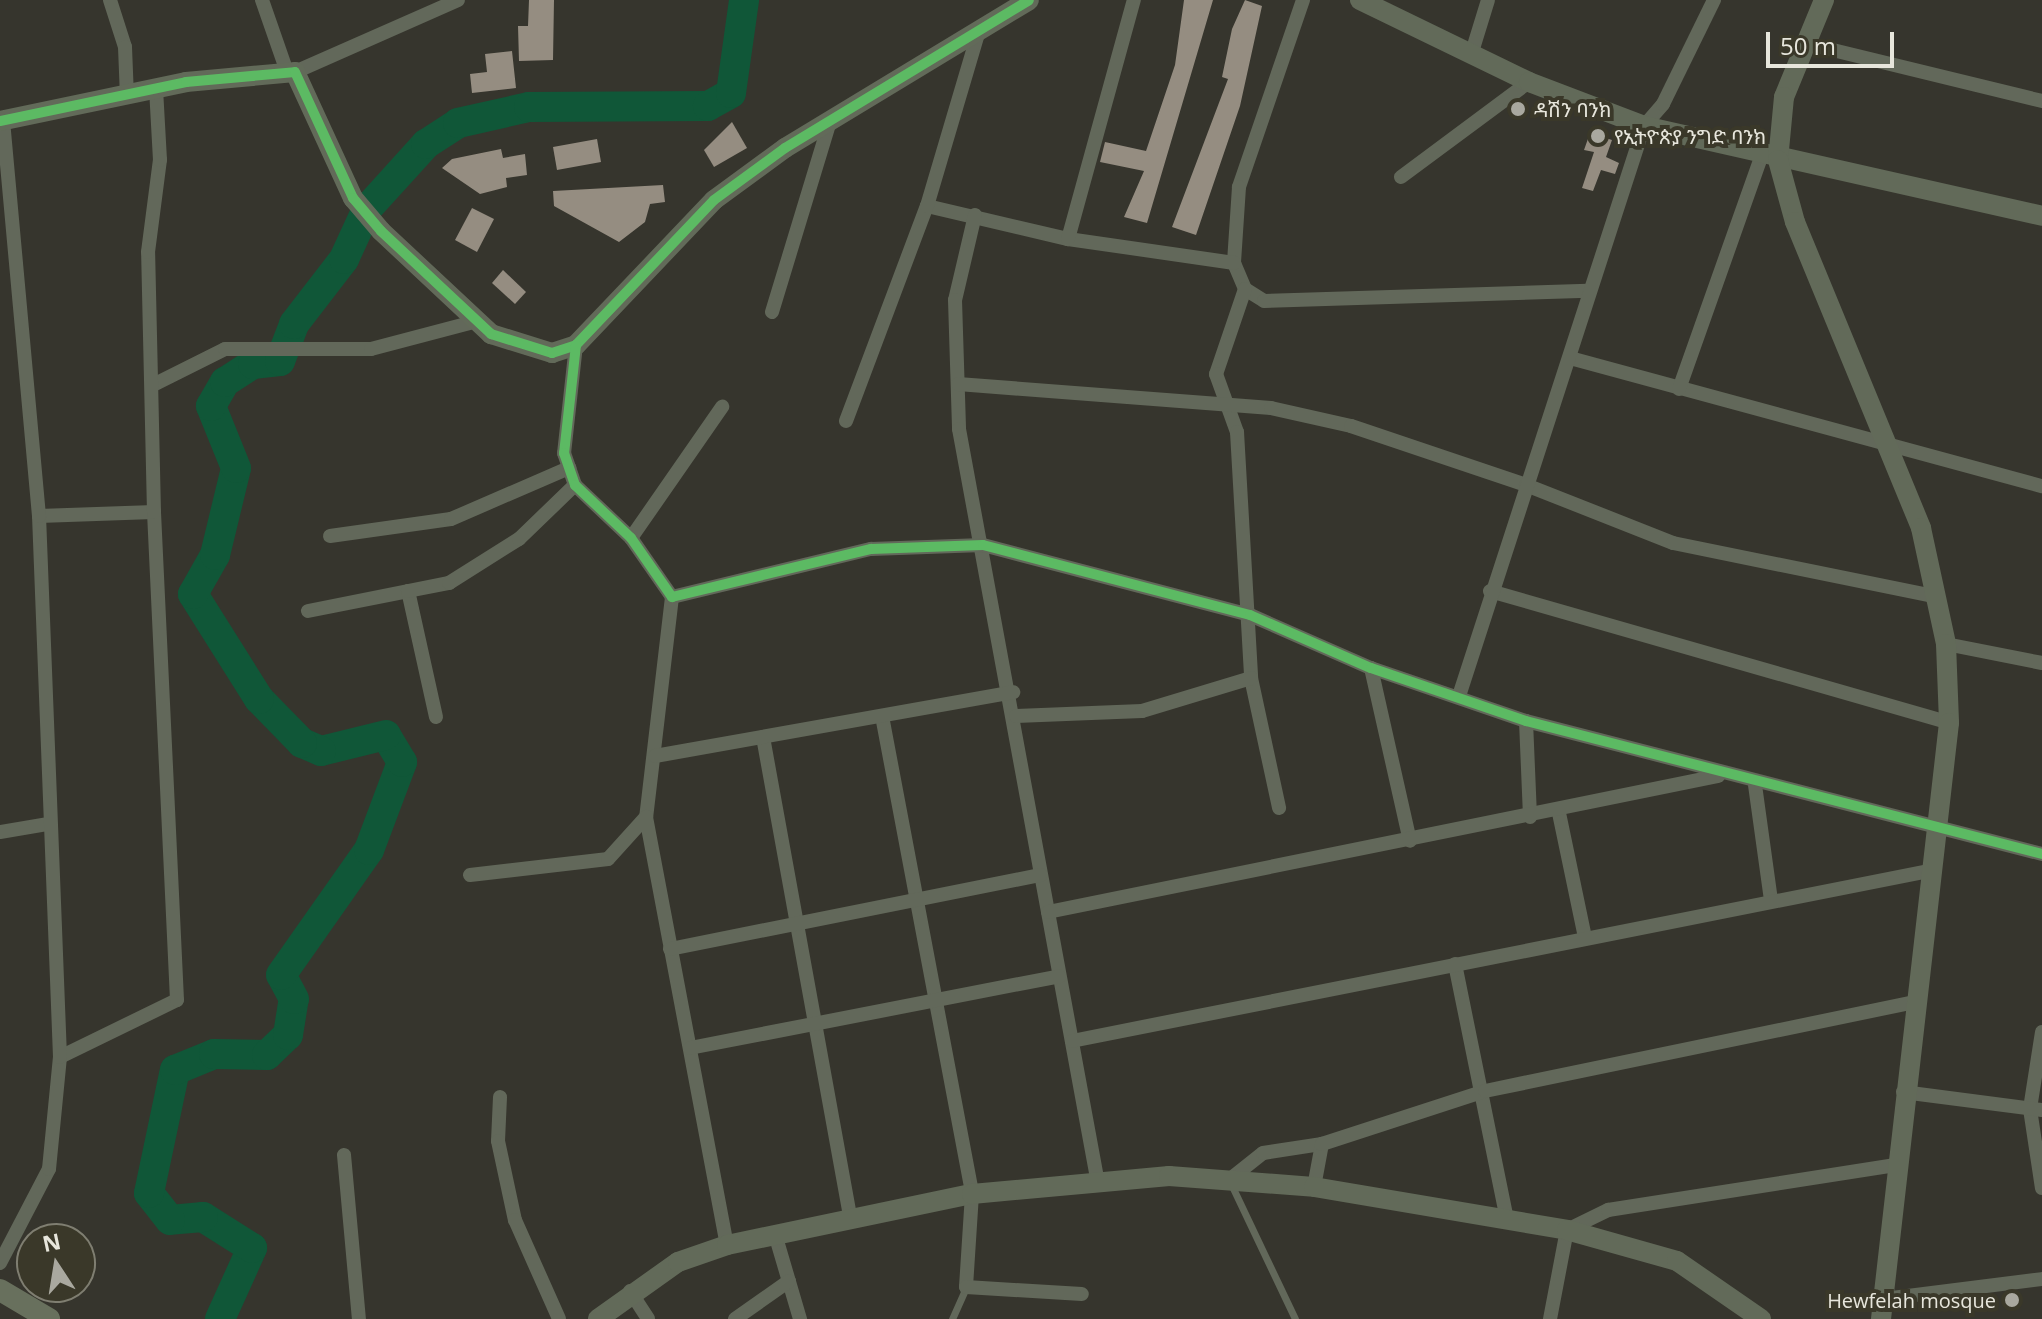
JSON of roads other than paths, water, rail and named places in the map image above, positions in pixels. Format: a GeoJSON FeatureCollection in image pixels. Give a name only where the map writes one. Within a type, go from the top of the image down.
{"type":"FeatureCollection","features":[{"type":"Feature","properties":{"kind":"main road"},"geometry":{"type":"LineString","coordinates":[[1,121],[156,89],[291,71],[353,198],[381,231],[477,321],[521,349],[552,353],[576,345],[714,200],[830,121],[1029,0]]}},
{"type":"Feature","properties":{"kind":"main road"},"geometry":{"type":"LineString","coordinates":[[1360,0],[1529,82],[1644,126],[1770,157],[2042,216]]}},
{"type":"Feature","properties":{"kind":"main road"},"geometry":{"type":"LineString","coordinates":[[1824,0],[1784,97],[1770,157],[1890,447],[1938,597],[1946,644],[1949,723],[1939,831],[1913,1002],[1882,1309]]}},
{"type":"Feature","properties":{"kind":"main road"},"geometry":{"type":"LineString","coordinates":[[598,1319],[630,1291],[678,1262],[727,1245],[850,1215],[972,1194],[1097,1178],[1229,1180],[1314,1187],[1567,1230],[1677,1261],[1761,1319]]}},
{"type":"Feature","properties":{"kind":"main road"},"geometry":{"type":"LineString","coordinates":[[0,1290],[49,1319]]}},
{"type":"Feature","properties":{"kind":"main road"},"geometry":{"type":"LineString","coordinates":[[0,1301],[30,1319]]}},
{"type":"Feature","properties":{"kind":"street"},"geometry":{"type":"LineString","coordinates":[[110,0],[125,47],[127,96]]}},
{"type":"Feature","properties":{"kind":"street"},"geometry":{"type":"LineString","coordinates":[[262,0],[291,71],[458,0]]}},
{"type":"Feature","properties":{"kind":"street"},"geometry":{"type":"LineString","coordinates":[[1068,239],[1134,0]]}},
{"type":"Feature","properties":{"kind":"street"},"geometry":{"type":"LineString","coordinates":[[1303,0],[1239,187],[1234,263],[1245,289],[1264,301],[1588,291]]}},
{"type":"Feature","properties":{"kind":"street"},"geometry":{"type":"LineString","coordinates":[[1472,52],[1488,0]]}},
{"type":"Feature","properties":{"kind":"street"},"geometry":{"type":"LineString","coordinates":[[1459,696],[1490,591],[1570,358],[1588,291],[1644,126],[1663,104],[1714,0]]}},
{"type":"Feature","properties":{"kind":"street"},"geometry":{"type":"LineString","coordinates":[[846,421],[927,206],[979,30]]}},
{"type":"Feature","properties":{"kind":"street"},"geometry":{"type":"LineString","coordinates":[[1804,43],[2042,101]]}},
{"type":"Feature","properties":{"kind":"street"},"geometry":{"type":"LineString","coordinates":[[1401,177],[1529,82]]}},
{"type":"Feature","properties":{"kind":"street"},"geometry":{"type":"LineString","coordinates":[[60,1057],[177,1000],[154,512],[148,252],[160,160],[156,89]]}},
{"type":"Feature","properties":{"kind":"street"},"geometry":{"type":"LineString","coordinates":[[0,1263],[49,1169],[60,1057],[48,824],[39,516],[1,121]]}},
{"type":"Feature","properties":{"kind":"street"},"geometry":{"type":"LineString","coordinates":[[772,312],[830,121]]}},
{"type":"Feature","properties":{"kind":"street"},"geometry":{"type":"LineString","coordinates":[[1679,389],[1770,157]]}},
{"type":"Feature","properties":{"kind":"street"},"geometry":{"type":"LineString","coordinates":[[927,206],[1068,239],[1234,263]]}},
{"type":"Feature","properties":{"kind":"street"},"geometry":{"type":"LineString","coordinates":[[975,215],[955,300],[958,384],[983,545],[1013,692],[1041,875],[1097,1178]]}},
{"type":"Feature","properties":{"kind":"street"},"geometry":{"type":"LineString","coordinates":[[1245,289],[1218,363],[1225,404],[1237,432],[1250,615],[1251,678],[1279,808]]}},
{"type":"Feature","properties":{"kind":"street"},"geometry":{"type":"LineString","coordinates":[[153,385],[225,349],[276,346],[300,350],[371,349],[477,321]]}},
{"type":"Feature","properties":{"kind":"street"},"geometry":{"type":"LineString","coordinates":[[576,345],[564,453],[575,485],[631,538],[672,597],[646,817],[727,1245]]}},
{"type":"Feature","properties":{"kind":"street"},"geometry":{"type":"LineString","coordinates":[[1570,358],[2042,486]]}},
{"type":"Feature","properties":{"kind":"street"},"geometry":{"type":"LineString","coordinates":[[958,384],[1225,404],[1351,426],[1526,485],[1673,543],[1938,597]]}},
{"type":"Feature","properties":{"kind":"street"},"geometry":{"type":"LineString","coordinates":[[631,538],[722,407]]}},
{"type":"Feature","properties":{"kind":"street"},"geometry":{"type":"LineString","coordinates":[[330,536],[451,519],[569,468]]}},
{"type":"Feature","properties":{"kind":"street"},"geometry":{"type":"LineString","coordinates":[[308,611],[449,583],[519,539],[575,485]]}},
{"type":"Feature","properties":{"kind":"street"},"geometry":{"type":"LineString","coordinates":[[39,516],[154,512]]}},
{"type":"Feature","properties":{"kind":"street"},"geometry":{"type":"LineString","coordinates":[[672,597],[871,549],[983,545],[1250,615],[1371,668],[1526,721],[1720,776],[2042,854]]}},
{"type":"Feature","properties":{"kind":"street"},"geometry":{"type":"LineString","coordinates":[[408,591],[436,717]]}},
{"type":"Feature","properties":{"kind":"street"},"geometry":{"type":"LineString","coordinates":[[1490,591],[1949,723]]}},
{"type":"Feature","properties":{"kind":"street"},"geometry":{"type":"LineString","coordinates":[[1946,644],[2042,663]]}},
{"type":"Feature","properties":{"kind":"street"},"geometry":{"type":"LineString","coordinates":[[1371,668],[1410,841]]}},
{"type":"Feature","properties":{"kind":"street"},"geometry":{"type":"LineString","coordinates":[[1016,716],[1142,711],[1251,678]]}},
{"type":"Feature","properties":{"kind":"street"},"geometry":{"type":"LineString","coordinates":[[655,756],[1013,692]]}},
{"type":"Feature","properties":{"kind":"street"},"geometry":{"type":"LineString","coordinates":[[882,716],[972,1194],[966,1287],[1082,1294]]}},
{"type":"Feature","properties":{"kind":"street"},"geometry":{"type":"LineString","coordinates":[[1526,721],[1530,817]]}},
{"type":"Feature","properties":{"kind":"street"},"geometry":{"type":"LineString","coordinates":[[763,737],[793,923],[850,1215]]}},
{"type":"Feature","properties":{"kind":"street"},"geometry":{"type":"LineString","coordinates":[[1048,912],[1559,813],[1720,776]]}},
{"type":"Feature","properties":{"kind":"street"},"geometry":{"type":"LineString","coordinates":[[1755,785],[1771,901]]}},
{"type":"Feature","properties":{"kind":"street"},"geometry":{"type":"LineString","coordinates":[[1559,813],[1585,937]]}},
{"type":"Feature","properties":{"kind":"street"},"geometry":{"type":"LineString","coordinates":[[470,875],[608,859],[646,817]]}},
{"type":"Feature","properties":{"kind":"street"},"geometry":{"type":"LineString","coordinates":[[0,832],[48,824]]}},
{"type":"Feature","properties":{"kind":"street"},"geometry":{"type":"LineString","coordinates":[[1072,1041],[1933,870]]}},
{"type":"Feature","properties":{"kind":"street"},"geometry":{"type":"LineString","coordinates":[[670,949],[1041,875]]}},
{"type":"Feature","properties":{"kind":"street"},"geometry":{"type":"LineString","coordinates":[[1455,964],[1485,1091],[1507,1220]]}},
{"type":"Feature","properties":{"kind":"street"},"geometry":{"type":"LineString","coordinates":[[690,1048],[812,1023],[935,1003],[1059,976]]}},
{"type":"Feature","properties":{"kind":"street"},"geometry":{"type":"LineString","coordinates":[[1229,1180],[1263,1153],[1322,1144],[1485,1091],[1913,1002]]}},
{"type":"Feature","properties":{"kind":"street"},"geometry":{"type":"LineString","coordinates":[[2042,1032],[2036,1110],[2042,1188]]}},
{"type":"Feature","properties":{"kind":"street"},"geometry":{"type":"LineString","coordinates":[[1903,1092],[2036,1110]]}},
{"type":"Feature","properties":{"kind":"street"},"geometry":{"type":"LineString","coordinates":[[500,1097],[498,1141],[515,1220],[559,1319]]}},
{"type":"Feature","properties":{"kind":"street"},"geometry":{"type":"LineString","coordinates":[[1314,1187],[1322,1144]]}},
{"type":"Feature","properties":{"kind":"street"},"geometry":{"type":"LineString","coordinates":[[344,1155],[359,1319]]}},
{"type":"Feature","properties":{"kind":"street"},"geometry":{"type":"LineString","coordinates":[[1550,1319],[1567,1230],[1638,1203],[1896,1165]]}},
{"type":"Feature","properties":{"kind":"street"},"geometry":{"type":"LineString","coordinates":[[775,1234],[800,1319]]}},
{"type":"Feature","properties":{"kind":"street"},"geometry":{"type":"LineString","coordinates":[[1882,1309],[2042,1279]]}},
{"type":"Feature","properties":{"kind":"street"},"geometry":{"type":"LineString","coordinates":[[735,1319],[789,1281]]}},
{"type":"Feature","properties":{"kind":"street"},"geometry":{"type":"LineString","coordinates":[[630,1291],[648,1319]]}},
{"type":"Feature","properties":{"kind":"lane"},"geometry":{"type":"LineString","coordinates":[[1229,1180],[1295,1319]]}},
{"type":"Feature","properties":{"kind":"lane"},"geometry":{"type":"LineString","coordinates":[[952,1319],[966,1287]]}},
{"type":"Feature","properties":{"kind":"waterway"},"geometry":{"type":"LineString","coordinates":[[220,1319],[252,1248],[203,1217],[170,1220],[149,1193],[175,1070],[214,1054],[267,1055],[288,1035],[294,999],[281,975],[369,850],[402,762],[386,735],[321,751],[302,743],[259,699],[193,594],[215,555],[236,468],[211,406],[225,382],[253,364],[280,361],[294,324],[344,259],[367,209],[426,144],[458,123],[529,107],[708,106],[731,93],[744,0]]}},
{"type":"Feature","properties":{"kind":"place","name":"ዳሽን ባንክ"},"geometry":{"type":"Point","coordinates":[1518,109]}},
{"type":"Feature","properties":{"kind":"place","name":"የኢትዮጵያ ንግድ ባንክ"},"geometry":{"type":"Point","coordinates":[1598,136]}},
{"type":"Feature","properties":{"kind":"place","name":"Hewfelah mosque"},"geometry":{"type":"Point","coordinates":[2012,1300]}}]}
